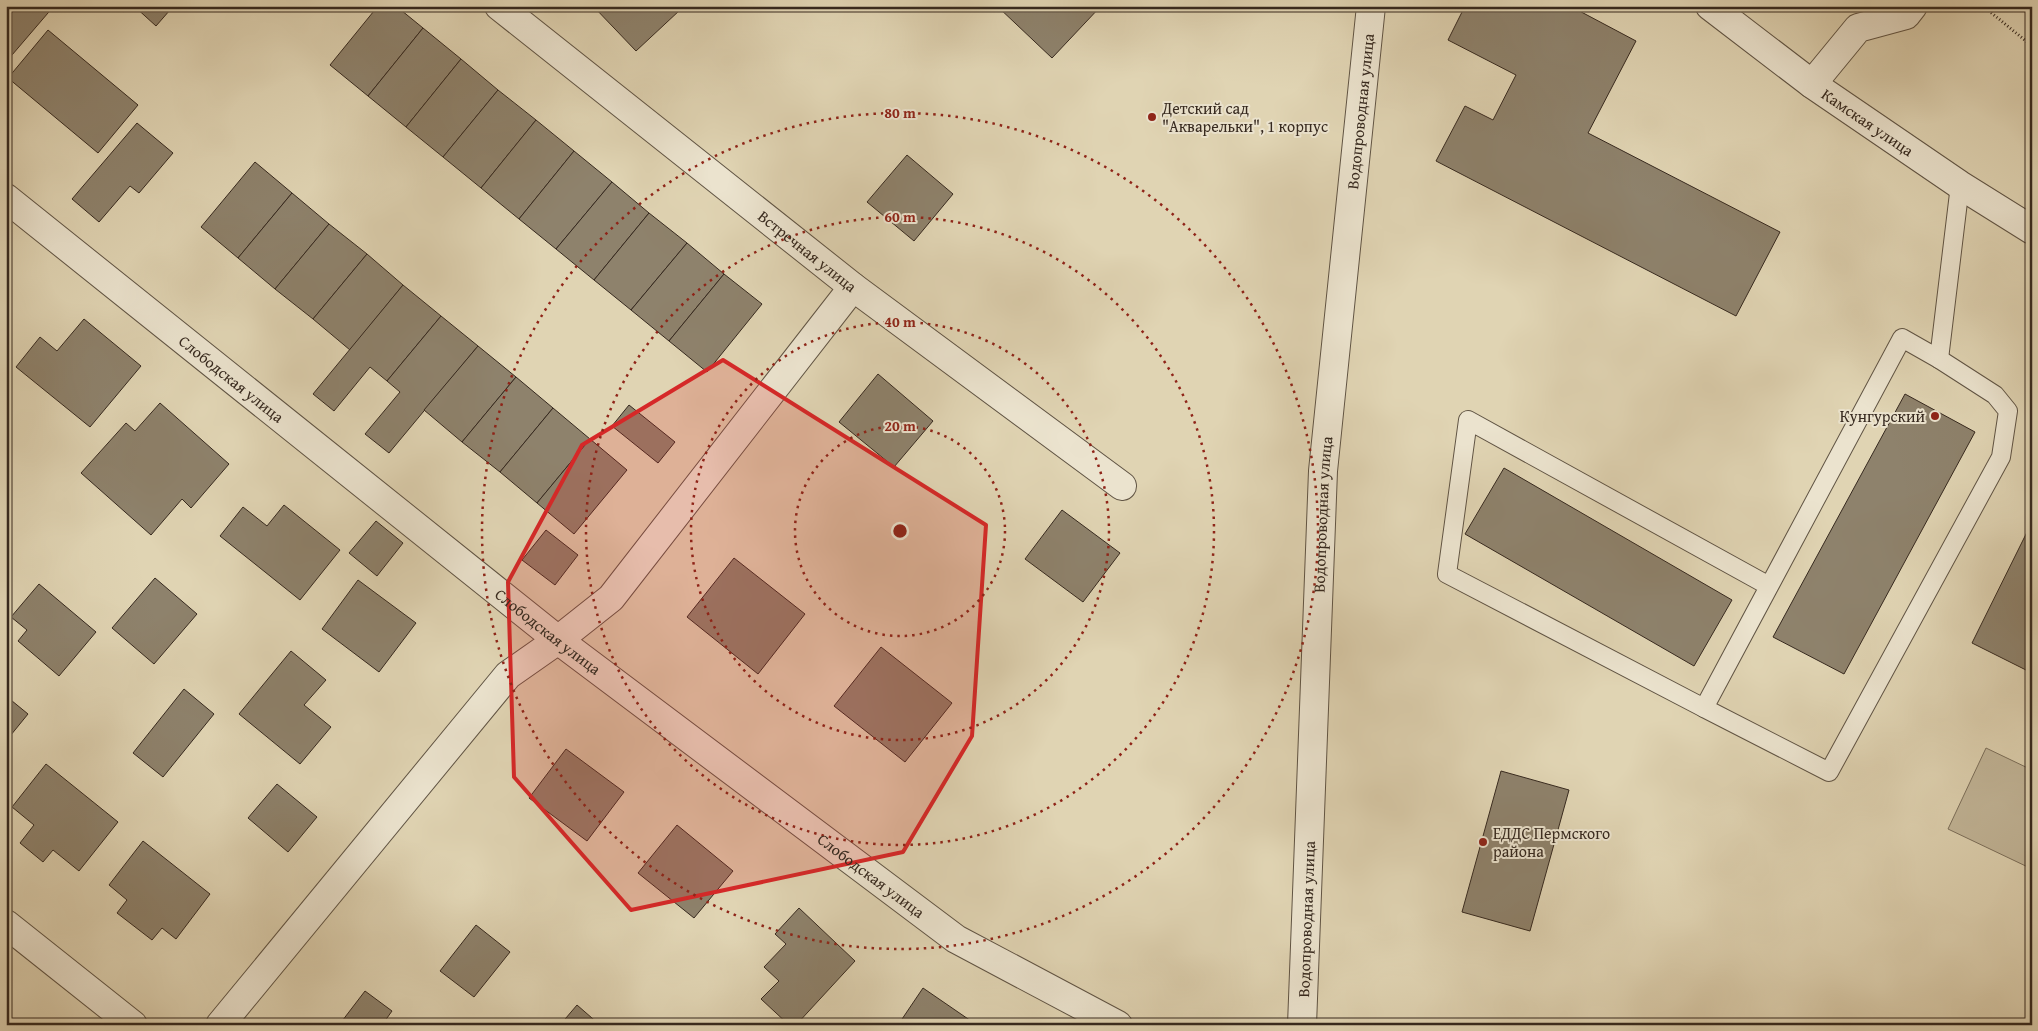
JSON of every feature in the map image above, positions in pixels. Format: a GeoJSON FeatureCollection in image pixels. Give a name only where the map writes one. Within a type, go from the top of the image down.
{"type":"FeatureCollection","features":[{"type":"Feature","properties":{"kind":"street","name":"Встречная улица"},"geometry":{"type":"LineString","coordinates":[[499,6],[853,287],[1122,486]]}},
{"type":"Feature","properties":{"kind":"street","name":"Водопроводная улица"},"geometry":{"type":"LineString","coordinates":[[1302,1025],[1323,471],[1371,6]]}},
{"type":"Feature","properties":{"kind":"street","name":"Камская улица"},"geometry":{"type":"LineString","coordinates":[[1710,6],[1812,84],[1960,185],[2032,230]]}},
{"type":"Feature","properties":{"kind":"street"},"geometry":{"type":"LineString","coordinates":[[1812,84],[1858,28],[1905,9]]}},
{"type":"Feature","properties":{"kind":"street","name":"Слободская улица"},"geometry":{"type":"LineString","coordinates":[[6,198],[558,640],[956,939],[1118,1025]]}},
{"type":"Feature","properties":{"kind":"street"},"geometry":{"type":"LineString","coordinates":[[220,1025],[508,675],[558,640],[610,598],[853,287]]}},
{"type":"Feature","properties":{"kind":"street"},"geometry":{"type":"LineString","coordinates":[[6,924],[133,1025]]}},
{"type":"Feature","properties":{"kind":"lane"},"geometry":{"type":"LineString","coordinates":[[1939,359],[1960,185]]}},
{"type":"Feature","properties":{"kind":"lane"},"geometry":{"type":"LineString","coordinates":[[1704,708],[1902,338],[1995,395],[2008,411],[2000,457],[1829,772],[1704,708],[1447,574],[1468,420],[1769,586]]}},
{"type":"Feature","properties":{"kind":"path"},"geometry":{"type":"LineString","coordinates":[[1982,6],[2032,46]]}},
{"type":"Feature","properties":{"kind":"highlighted area"},"geometry":{"type":"Polygon","coordinates":[[[723,360],[986,525],[972,736],[903,852],[631,910],[514,777],[508,582],[582,445],[723,360]]]}},
{"type":"Feature","properties":{"kind":"shaded area"},"geometry":{"type":"Polygon","coordinates":[[[1986,748],[2032,770],[2032,869],[1948,829],[1986,748]]]}},
{"type":"Feature","properties":{"kind":"building"},"geometry":{"type":"Polygon","coordinates":[[[6,6],[54,6],[6,62],[6,6]]]}},
{"type":"Feature","properties":{"kind":"building"},"geometry":{"type":"Polygon","coordinates":[[[117,6],[130,6],[124,12],[117,6]]]}},
{"type":"Feature","properties":{"kind":"building"},"geometry":{"type":"Polygon","coordinates":[[[134,6],[165,6],[170,10],[156,26],[134,6]]]}},
{"type":"Feature","properties":{"kind":"building"},"geometry":{"type":"Polygon","coordinates":[[[378,6],[396,6],[423,28],[368,96],[330,65],[378,6]]]}},
{"type":"Feature","properties":{"kind":"building"},"geometry":{"type":"Polygon","coordinates":[[[593,6],[676,6],[680,10],[636,51],[593,6]]]}},
{"type":"Feature","properties":{"kind":"building"},"geometry":{"type":"Polygon","coordinates":[[[997,6],[1101,6],[1052,58],[997,6]]]}},
{"type":"Feature","properties":{"kind":"building"},"geometry":{"type":"Polygon","coordinates":[[[1465,6],[1570,6],[1636,41],[1588,133],[1780,232],[1736,316],[1436,161],[1465,106],[1493,120],[1516,75],[1448,40],[1465,6]]]}},
{"type":"Feature","properties":{"kind":"building"},"geometry":{"type":"Polygon","coordinates":[[[423,28],[461,59],[406,127],[368,96],[423,28]]]}},
{"type":"Feature","properties":{"kind":"building"},"geometry":{"type":"Polygon","coordinates":[[[48,30],[138,105],[98,153],[8,78],[48,30]]]}},
{"type":"Feature","properties":{"kind":"building"},"geometry":{"type":"Polygon","coordinates":[[[461,59],[498,90],[443,157],[406,127],[461,59]]]}},
{"type":"Feature","properties":{"kind":"building"},"geometry":{"type":"Polygon","coordinates":[[[498,90],[536,120],[481,188],[443,157],[498,90]]]}},
{"type":"Feature","properties":{"kind":"building"},"geometry":{"type":"Polygon","coordinates":[[[536,120],[574,151],[519,219],[481,188],[536,120]]]}},
{"type":"Feature","properties":{"kind":"building"},"geometry":{"type":"Polygon","coordinates":[[[137,123],[173,153],[139,193],[130,186],[99,222],[72,199],[137,123]]]}},
{"type":"Feature","properties":{"kind":"building"},"geometry":{"type":"Polygon","coordinates":[[[574,151],[612,182],[556,249],[519,219],[574,151]]]}},
{"type":"Feature","properties":{"kind":"building"},"geometry":{"type":"Polygon","coordinates":[[[907,155],[953,194],[914,241],[867,202],[907,155]]]}},
{"type":"Feature","properties":{"kind":"building"},"geometry":{"type":"Polygon","coordinates":[[[255,162],[292,193],[238,258],[201,227],[255,162]]]}},
{"type":"Feature","properties":{"kind":"building"},"geometry":{"type":"Polygon","coordinates":[[[612,182],[649,213],[594,280],[556,249],[612,182]]]}},
{"type":"Feature","properties":{"kind":"building"},"geometry":{"type":"Polygon","coordinates":[[[292,193],[329,224],[275,289],[238,258],[292,193]]]}},
{"type":"Feature","properties":{"kind":"building"},"geometry":{"type":"Polygon","coordinates":[[[649,213],[687,243],[631,310],[594,280],[649,213]]]}},
{"type":"Feature","properties":{"kind":"building"},"geometry":{"type":"Polygon","coordinates":[[[329,224],[367,254],[313,319],[275,289],[329,224]]]}},
{"type":"Feature","properties":{"kind":"building"},"geometry":{"type":"Polygon","coordinates":[[[687,243],[724,274],[669,341],[631,310],[687,243]]]}},
{"type":"Feature","properties":{"kind":"building"},"geometry":{"type":"Polygon","coordinates":[[[367,254],[403,285],[350,350],[313,319],[367,254]]]}},
{"type":"Feature","properties":{"kind":"building"},"geometry":{"type":"Polygon","coordinates":[[[724,274],[762,304],[707,372],[669,341],[724,274]]]}},
{"type":"Feature","properties":{"kind":"building"},"geometry":{"type":"Polygon","coordinates":[[[403,285],[441,316],[387,381],[370,367],[334,411],[313,394],[403,285]]]}},
{"type":"Feature","properties":{"kind":"building"},"geometry":{"type":"Polygon","coordinates":[[[6,297],[11,302],[6,307],[6,297]]]}},
{"type":"Feature","properties":{"kind":"building"},"geometry":{"type":"Polygon","coordinates":[[[441,316],[478,346],[389,453],[365,434],[400,392],[387,381],[441,316]]]}},
{"type":"Feature","properties":{"kind":"building"},"geometry":{"type":"Polygon","coordinates":[[[84,319],[141,366],[90,427],[16,367],[40,337],[57,351],[84,319]]]}},
{"type":"Feature","properties":{"kind":"building"},"geometry":{"type":"Polygon","coordinates":[[[478,346],[516,377],[462,442],[424,410],[478,346]]]}},
{"type":"Feature","properties":{"kind":"building"},"geometry":{"type":"Polygon","coordinates":[[[878,374],[933,421],[894,467],[839,422],[878,374]]]}},
{"type":"Feature","properties":{"kind":"building"},"geometry":{"type":"Polygon","coordinates":[[[516,377],[553,408],[500,472],[462,442],[516,377]]]}},
{"type":"Feature","properties":{"kind":"building"},"geometry":{"type":"Polygon","coordinates":[[[1905,394],[1975,432],[1844,674],[1773,637],[1905,394]]]}},
{"type":"Feature","properties":{"kind":"building"},"geometry":{"type":"Polygon","coordinates":[[[160,403],[229,464],[191,508],[182,499],[151,535],[81,473],[126,423],[135,431],[160,403]]]}},
{"type":"Feature","properties":{"kind":"building"},"geometry":{"type":"Polygon","coordinates":[[[629,405],[675,442],[658,463],[612,426],[629,405]]]}},
{"type":"Feature","properties":{"kind":"building"},"geometry":{"type":"Polygon","coordinates":[[[553,408],[590,439],[537,503],[500,472],[553,408]]]}},
{"type":"Feature","properties":{"kind":"building"},"geometry":{"type":"Polygon","coordinates":[[[590,439],[627,470],[574,534],[537,503],[590,439]]]}},
{"type":"Feature","properties":{"kind":"building"},"geometry":{"type":"Polygon","coordinates":[[[1504,468],[1732,600],[1694,666],[1465,534],[1504,468]]]}},
{"type":"Feature","properties":{"kind":"building"},"geometry":{"type":"Polygon","coordinates":[[[284,505],[340,550],[300,600],[220,536],[243,507],[267,526],[284,505]]]}},
{"type":"Feature","properties":{"kind":"building"},"geometry":{"type":"Polygon","coordinates":[[[1062,510],[1120,553],[1083,602],[1025,559],[1062,510]]]}},
{"type":"Feature","properties":{"kind":"building"},"geometry":{"type":"Polygon","coordinates":[[[376,521],[403,543],[377,576],[349,553],[376,521]]]}},
{"type":"Feature","properties":{"kind":"building"},"geometry":{"type":"Polygon","coordinates":[[[2032,522],[2032,663],[2028,671],[1972,643],[2032,522]]]}},
{"type":"Feature","properties":{"kind":"building"},"geometry":{"type":"Polygon","coordinates":[[[546,530],[578,555],[555,585],[522,560],[546,530]]]}},
{"type":"Feature","properties":{"kind":"building"},"geometry":{"type":"Polygon","coordinates":[[[734,558],[805,614],[758,674],[687,617],[734,558]]]}},
{"type":"Feature","properties":{"kind":"building"},"geometry":{"type":"Polygon","coordinates":[[[155,578],[197,614],[154,664],[112,628],[155,578]]]}},
{"type":"Feature","properties":{"kind":"building"},"geometry":{"type":"Polygon","coordinates":[[[358,580],[416,623],[379,672],[322,629],[358,580]]]}},
{"type":"Feature","properties":{"kind":"building"},"geometry":{"type":"Polygon","coordinates":[[[39,584],[96,632],[59,676],[18,641],[27,630],[11,617],[39,584]]]}},
{"type":"Feature","properties":{"kind":"building"},"geometry":{"type":"Polygon","coordinates":[[[881,647],[952,703],[905,762],[834,706],[881,647]]]}},
{"type":"Feature","properties":{"kind":"building"},"geometry":{"type":"Polygon","coordinates":[[[291,651],[326,680],[304,705],[331,727],[300,764],[239,714],[291,651]]]}},
{"type":"Feature","properties":{"kind":"building"},"geometry":{"type":"Polygon","coordinates":[[[184,689],[214,714],[163,777],[133,753],[184,689]]]}},
{"type":"Feature","properties":{"kind":"building"},"geometry":{"type":"Polygon","coordinates":[[[6,696],[28,714],[6,741],[6,696]]]}},
{"type":"Feature","properties":{"kind":"building"},"geometry":{"type":"Polygon","coordinates":[[[566,749],[624,792],[587,841],[529,798],[566,749]]]}},
{"type":"Feature","properties":{"kind":"building"},"geometry":{"type":"Polygon","coordinates":[[[46,764],[118,822],[79,871],[53,850],[43,862],[20,843],[34,825],[12,807],[46,764]]]}},
{"type":"Feature","properties":{"kind":"building"},"geometry":{"type":"Polygon","coordinates":[[[1501,771],[1569,790],[1530,931],[1462,912],[1501,771]]]}},
{"type":"Feature","properties":{"kind":"building"},"geometry":{"type":"Polygon","coordinates":[[[277,784],[317,817],[288,852],[248,818],[277,784]]]}},
{"type":"Feature","properties":{"kind":"building"},"geometry":{"type":"Polygon","coordinates":[[[677,825],[733,871],[694,918],[638,873],[677,825]]]}},
{"type":"Feature","properties":{"kind":"building"},"geometry":{"type":"Polygon","coordinates":[[[143,841],[210,894],[176,939],[162,928],[152,940],[117,913],[127,900],[109,885],[143,841]]]}},
{"type":"Feature","properties":{"kind":"building"},"geometry":{"type":"Polygon","coordinates":[[[799,908],[855,961],[796,1025],[789,1025],[761,999],[779,981],[764,967],[786,944],[775,934],[799,908]]]}},
{"type":"Feature","properties":{"kind":"building"},"geometry":{"type":"Polygon","coordinates":[[[476,925],[510,952],[474,997],[440,971],[476,925]]]}},
{"type":"Feature","properties":{"kind":"building"},"geometry":{"type":"Polygon","coordinates":[[[923,988],[974,1023],[973,1025],[898,1025],[923,988]]]}},
{"type":"Feature","properties":{"kind":"building"},"geometry":{"type":"Polygon","coordinates":[[[365,991],[392,1011],[382,1025],[339,1025],[365,991]]]}},
{"type":"Feature","properties":{"kind":"building"},"geometry":{"type":"Polygon","coordinates":[[[577,1005],[600,1025],[560,1025],[577,1005]]]}},
{"type":"Feature","properties":{"kind":"place","name":"Детский сад \"Акварельки\", 1 корпус"},"geometry":{"type":"Point","coordinates":[1152,117]}},
{"type":"Feature","properties":{"kind":"place","name":"Кунгурский"},"geometry":{"type":"Point","coordinates":[1935,416]}},
{"type":"Feature","properties":{"kind":"place","name":"ЕДДС Пермского района"},"geometry":{"type":"Point","coordinates":[1483,842]}}]}
